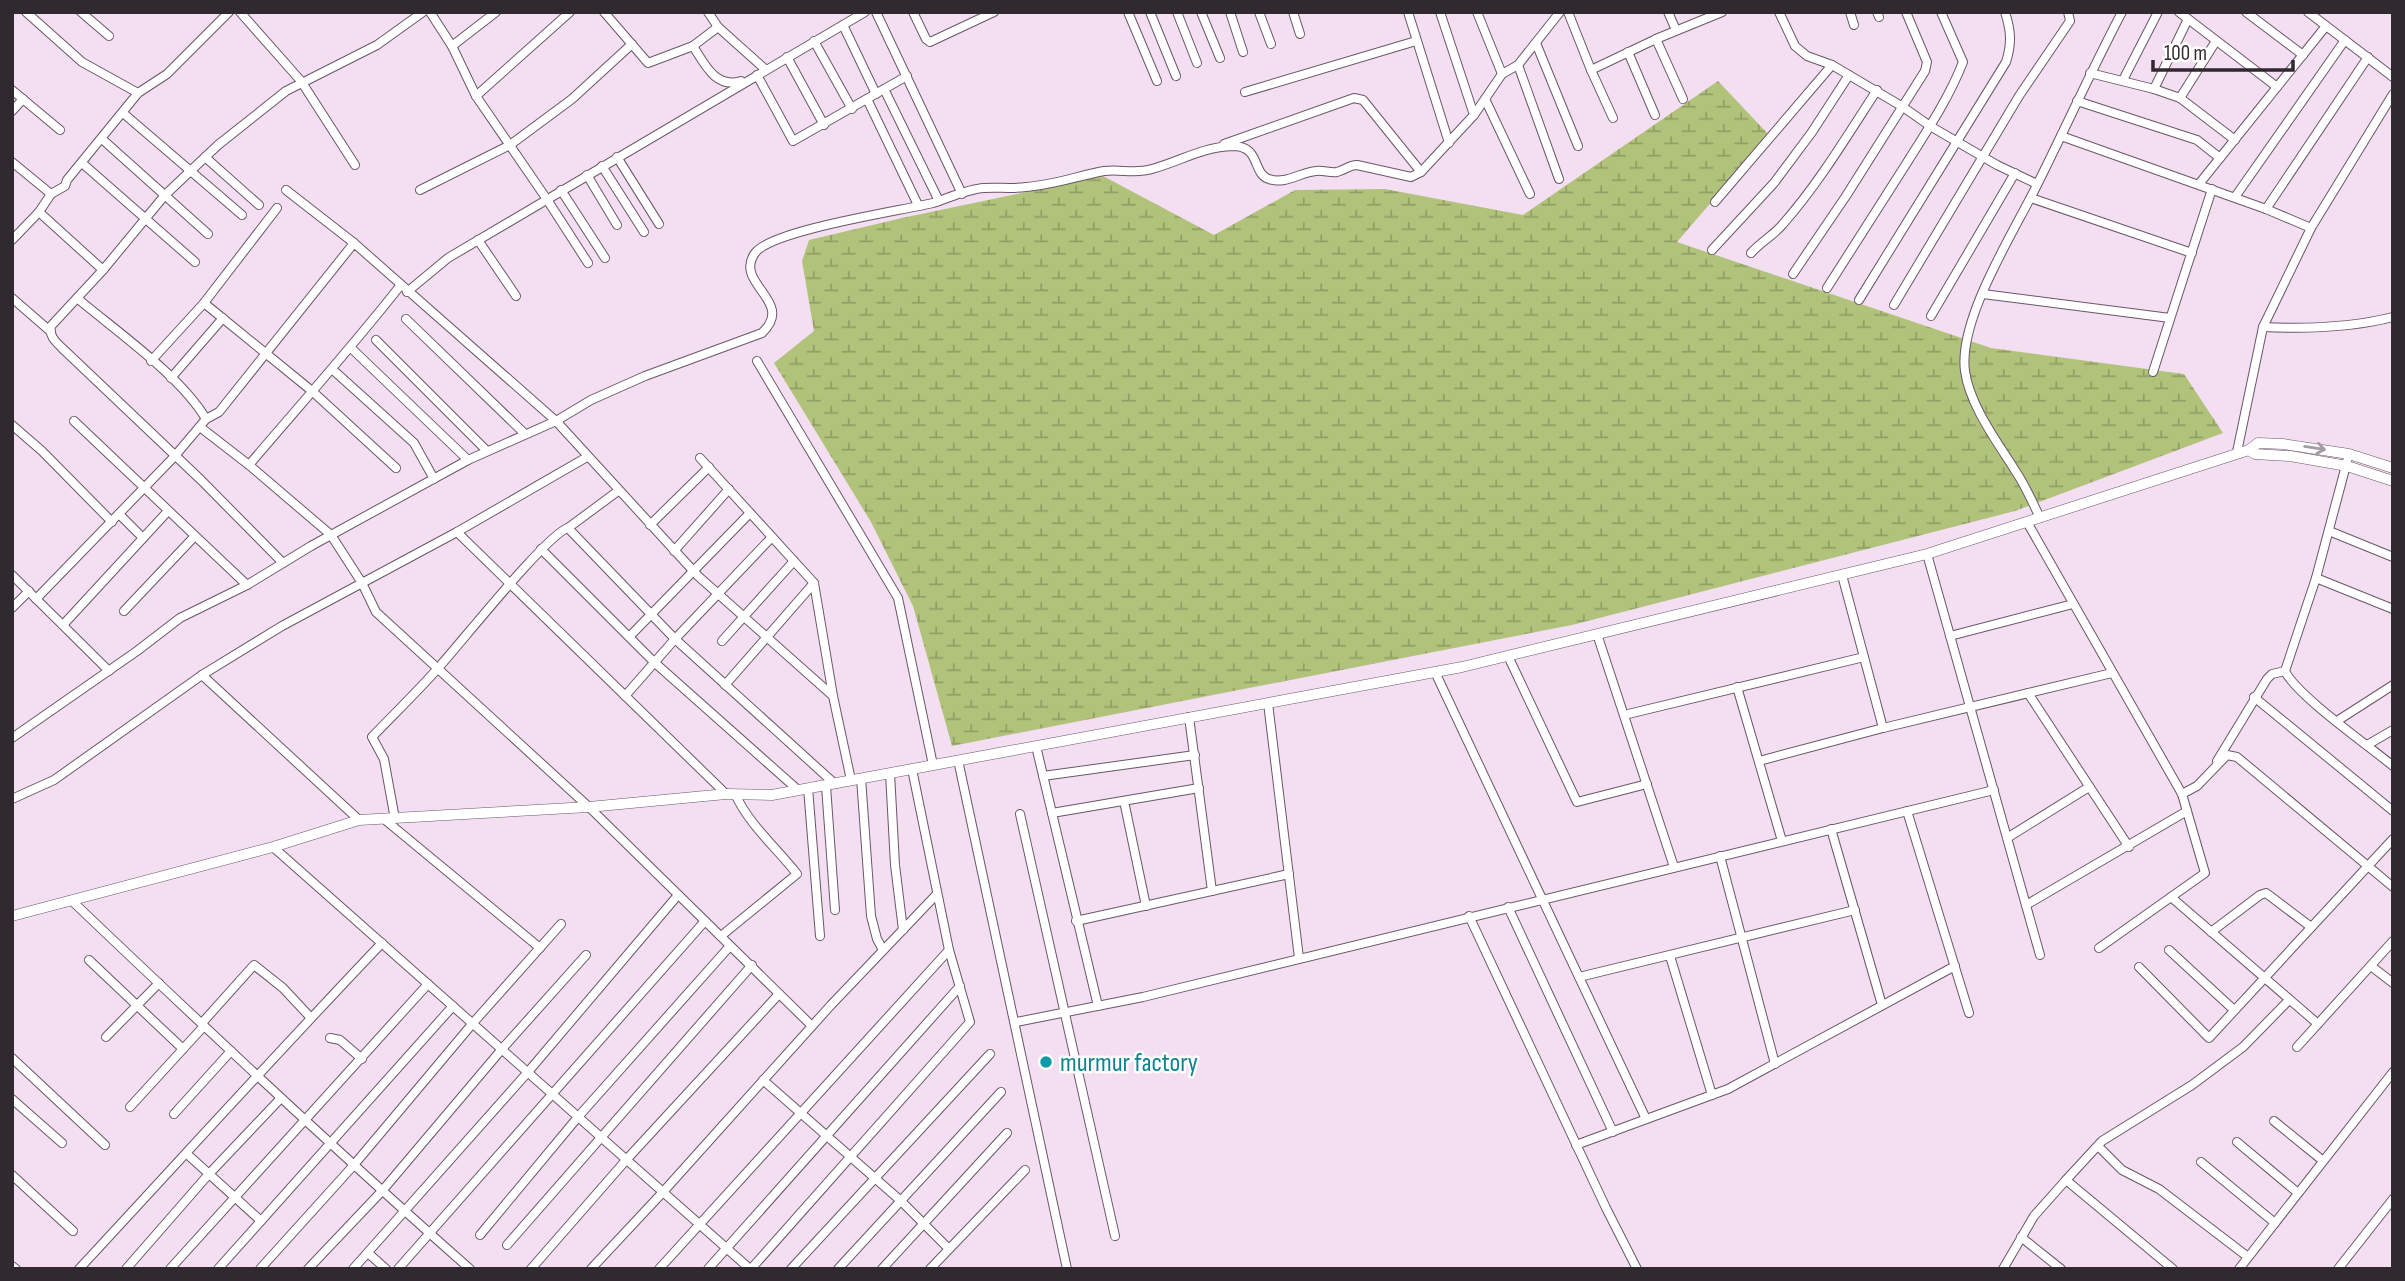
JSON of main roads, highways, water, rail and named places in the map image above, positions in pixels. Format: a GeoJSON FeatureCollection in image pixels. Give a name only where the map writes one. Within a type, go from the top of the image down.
{"type":"FeatureCollection","features":[{"type":"Feature","properties":{"kind":"place","name":"murmur factory"},"geometry":{"type":"Point","coordinates":[1046,1062]}}]}
